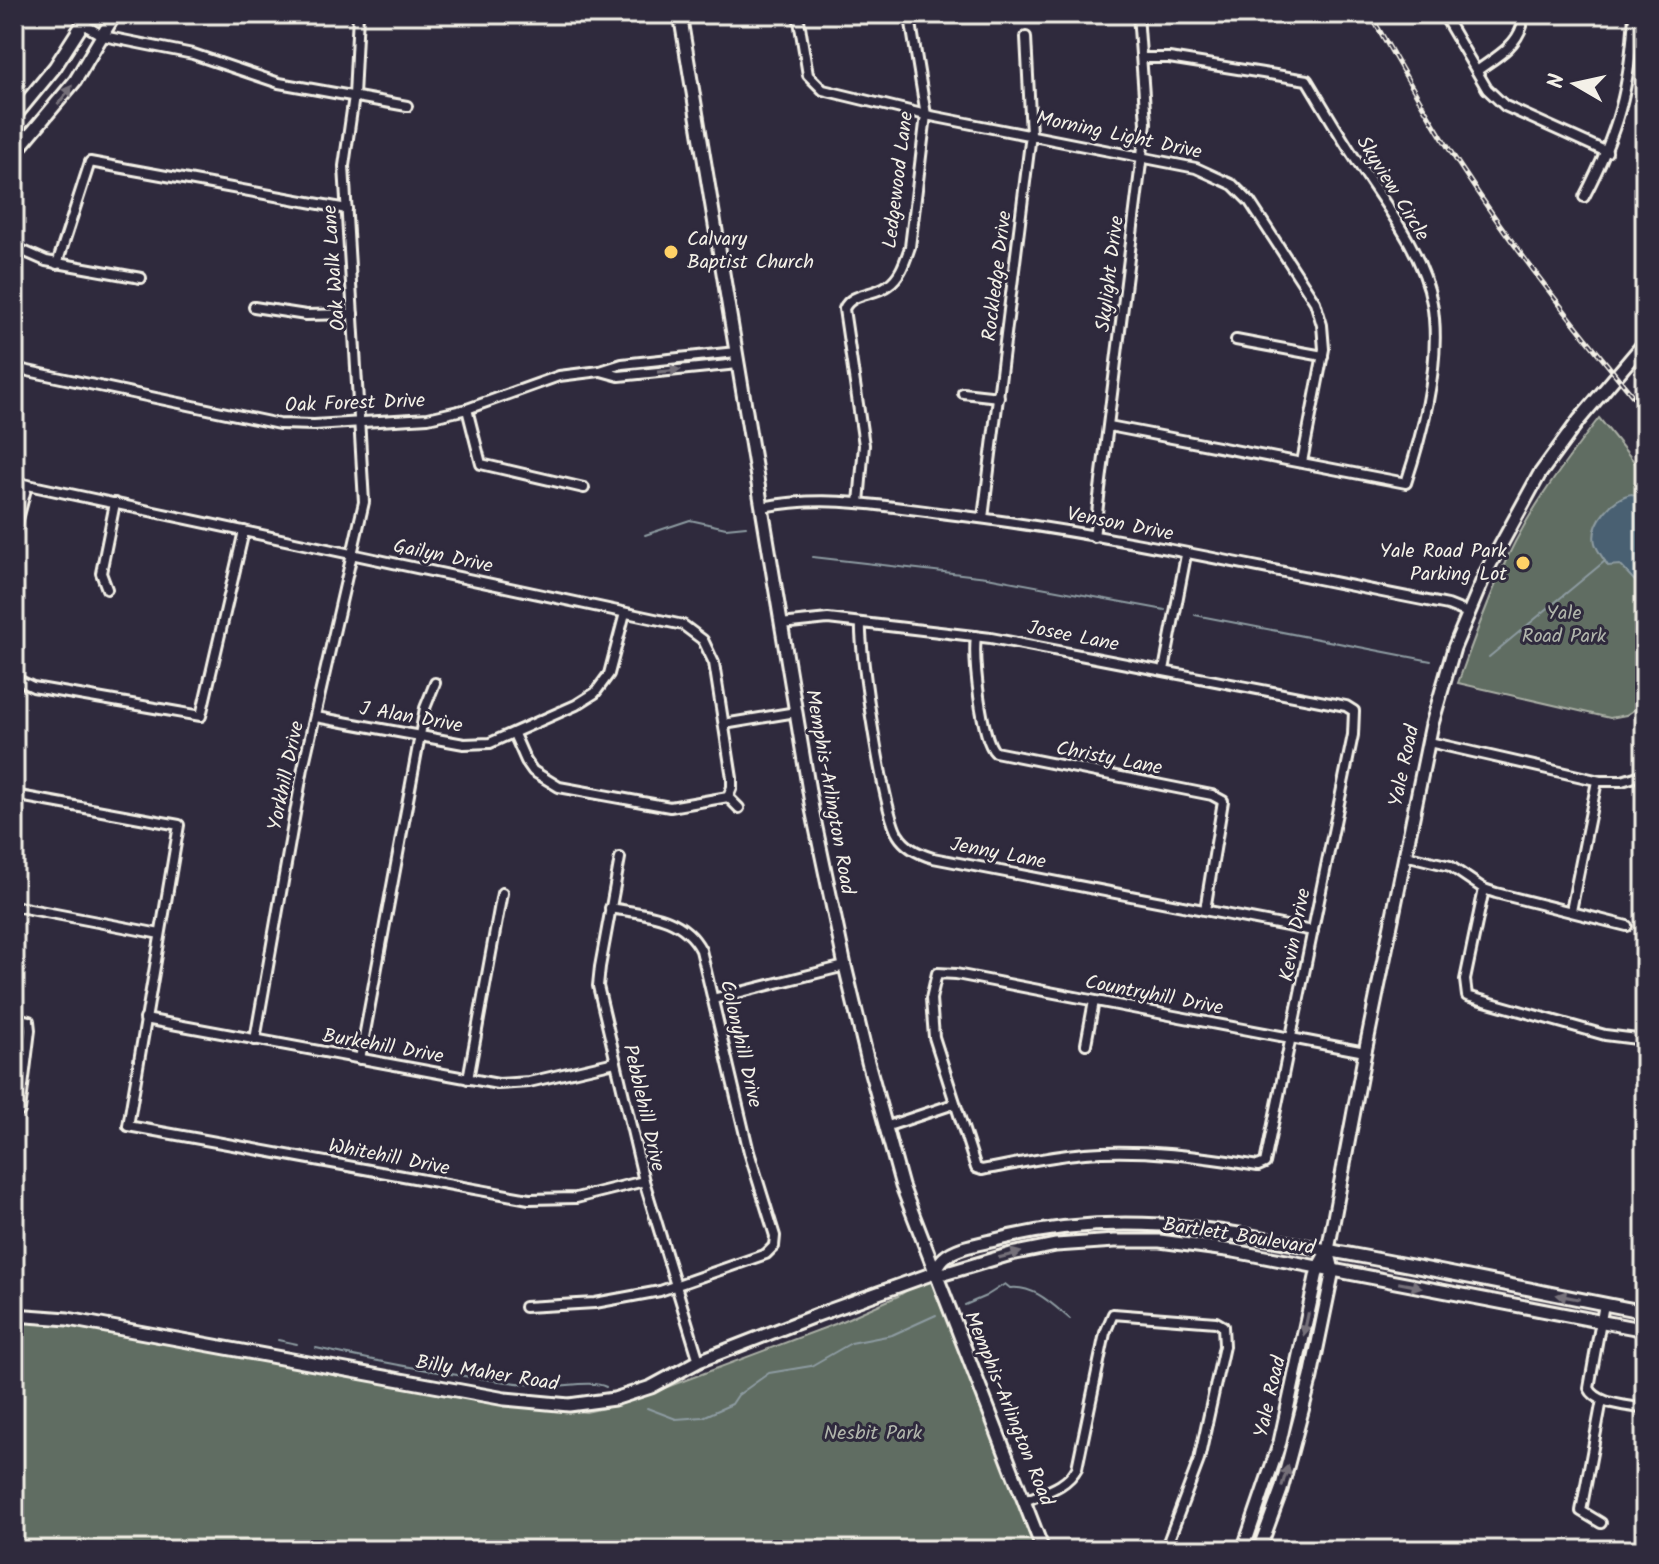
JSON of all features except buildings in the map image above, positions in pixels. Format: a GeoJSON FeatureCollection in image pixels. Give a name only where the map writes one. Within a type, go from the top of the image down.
{"type":"FeatureCollection","features":[{"type":"Feature","properties":{"kind":"main road"},"geometry":{"type":"LineString","coordinates":[[14,154],[59,102],[115,14]]}},
{"type":"Feature","properties":{"kind":"main road","name":"Memphis-Arlington Road"},"geometry":{"type":"LineString","coordinates":[[680,14],[822,867],[845,966],[902,1186],[1043,1550]]}},
{"type":"Feature","properties":{"kind":"main road"},"geometry":{"type":"LineString","coordinates":[[14,117],[55,67],[86,19]]}},
{"type":"Feature","properties":{"kind":"main road","name":"Yale Road"},"geometry":{"type":"LineString","coordinates":[[1243,1550],[1280,1442],[1318,1268],[1328,1250],[1405,855],[1448,668],[1468,613],[1509,526],[1539,475],[1579,420],[1645,342]]}},
{"type":"Feature","properties":{"kind":"main road"},"geometry":{"type":"LineString","coordinates":[[1123,1222],[1124,1241]]}},
{"type":"Feature","properties":{"kind":"main road","name":"Bartlett Boulevard"},"geometry":{"type":"LineString","coordinates":[[934,1273],[943,1258],[972,1246],[1040,1230],[1123,1222],[1193,1226],[1645,1312]]}},
{"type":"Feature","properties":{"kind":"main road","name":"Bartlett Boulevard"},"geometry":{"type":"LineString","coordinates":[[934,1273],[947,1273],[1039,1248],[1124,1241],[1193,1244],[1645,1330]]}},
{"type":"Feature","properties":{"kind":"main road","name":"Yale Road"},"geometry":{"type":"LineString","coordinates":[[1259,1550],[1273,1516],[1311,1377],[1333,1270],[1328,1250]]}},
{"type":"Feature","properties":{"kind":"main road","name":"Billy Maher Road"},"geometry":{"type":"LineString","coordinates":[[14,1315],[84,1322],[482,1395],[551,1404],[589,1404],[625,1396],[670,1378],[699,1361],[934,1273]]}},
{"type":"Feature","properties":{"kind":"main road"},"geometry":{"type":"LineString","coordinates":[[1481,1299],[1485,1280]]}},
{"type":"Feature","properties":{"kind":"street","name":"Oak Walk Lane"},"geometry":{"type":"LineString","coordinates":[[358,14],[354,96],[344,166],[364,502],[359,520]]}},
{"type":"Feature","properties":{"kind":"street","name":"Morning Light Drive"},"geometry":{"type":"LineString","coordinates":[[798,14],[808,75],[823,90],[926,115],[1141,156],[1208,172],[1233,185],[1265,222],[1315,302],[1323,331],[1323,356],[1302,462]]}},
{"type":"Feature","properties":{"kind":"street","name":"Skylight Drive"},"geometry":{"type":"LineString","coordinates":[[1094,537],[1146,113],[1138,14]]}},
{"type":"Feature","properties":{"kind":"street"},"geometry":{"type":"LineString","coordinates":[[1443,14],[1490,92],[1505,106],[1607,152]]}},
{"type":"Feature","properties":{"kind":"street"},"geometry":{"type":"LineString","coordinates":[[1584,197],[1607,152],[1627,89],[1634,14]]}},
{"type":"Feature","properties":{"kind":"street","name":"Ledgewood Lane"},"geometry":{"type":"LineString","coordinates":[[847,302],[886,287],[904,266],[910,247],[926,115],[910,17]]}},
{"type":"Feature","properties":{"kind":"street"},"geometry":{"type":"LineString","coordinates":[[86,19],[103,36],[193,54],[279,83],[407,106]]}},
{"type":"Feature","properties":{"kind":"street"},"geometry":{"type":"LineString","coordinates":[[1477,71],[1512,44],[1522,26]]}},
{"type":"Feature","properties":{"kind":"street","name":"Rockledge Drive"},"geometry":{"type":"LineString","coordinates":[[983,518],[1031,134],[1026,37]]}},
{"type":"Feature","properties":{"kind":"street","name":"Skyview Circle"},"geometry":{"type":"LineString","coordinates":[[1143,58],[1169,58],[1307,80],[1422,270],[1432,303],[1435,334],[1431,376],[1415,456],[1406,483],[1302,462]]}},
{"type":"Feature","properties":{"kind":"street"},"geometry":{"type":"LineString","coordinates":[[57,264],[90,162],[347,209]]}},
{"type":"Feature","properties":{"kind":"street"},"geometry":{"type":"LineString","coordinates":[[14,247],[57,264],[141,278]]}},
{"type":"Feature","properties":{"kind":"street"},"geometry":{"type":"LineString","coordinates":[[837,297],[847,302],[844,316],[864,445],[859,503]]}},
{"type":"Feature","properties":{"kind":"street"},"geometry":{"type":"LineString","coordinates":[[254,307],[306,315],[353,314]]}},
{"type":"Feature","properties":{"kind":"street"},"geometry":{"type":"LineString","coordinates":[[1236,340],[1323,356]]}},
{"type":"Feature","properties":{"kind":"street","name":"Oak Forest Drive"},"geometry":{"type":"LineString","coordinates":[[14,368],[279,424],[314,425],[428,418],[467,409],[559,376],[600,371],[619,376],[737,358]]}},
{"type":"Feature","properties":{"kind":"street"},"geometry":{"type":"LineString","coordinates":[[963,393],[999,397]]}},
{"type":"Feature","properties":{"kind":"street"},"geometry":{"type":"LineString","coordinates":[[467,409],[481,464],[584,488]]}},
{"type":"Feature","properties":{"kind":"street"},"geometry":{"type":"LineString","coordinates":[[1109,426],[1302,462]]}},
{"type":"Feature","properties":{"kind":"street","name":"Gailyn Drive"},"geometry":{"type":"LineString","coordinates":[[14,482],[677,623],[703,640],[714,663],[732,778],[728,797]]}},
{"type":"Feature","properties":{"kind":"street"},"geometry":{"type":"LineString","coordinates":[[14,535],[27,485]]}},
{"type":"Feature","properties":{"kind":"street","name":"Venson Drive"},"geometry":{"type":"LineString","coordinates":[[762,507],[799,500],[859,503],[983,518],[1448,605],[1468,613]]}},
{"type":"Feature","properties":{"kind":"street"},"geometry":{"type":"LineString","coordinates":[[107,589],[101,573],[115,503]]}},
{"type":"Feature","properties":{"kind":"street","name":"Yorkhill Drive"},"geometry":{"type":"LineString","coordinates":[[255,1040],[303,768],[359,520]]}},
{"type":"Feature","properties":{"kind":"street"},"geometry":{"type":"LineString","coordinates":[[14,678],[33,687],[201,716],[244,531]]}},
{"type":"Feature","properties":{"kind":"street"},"geometry":{"type":"LineString","coordinates":[[1164,670],[1186,555]]}},
{"type":"Feature","properties":{"kind":"street","name":"J Alan Drive"},"geometry":{"type":"LineString","coordinates":[[316,717],[480,745],[514,734],[595,693],[609,674],[625,613]]}},
{"type":"Feature","properties":{"kind":"street","name":"Josee Lane"},"geometry":{"type":"LineString","coordinates":[[781,624],[821,619],[976,636],[1346,706],[1354,711]]}},
{"type":"Feature","properties":{"kind":"street","name":"Jenny Lane"},"geometry":{"type":"LineString","coordinates":[[861,623],[862,652],[888,806],[897,834],[908,847],[933,858],[1313,931]]}},
{"type":"Feature","properties":{"kind":"street","name":"Christy Lane"},"geometry":{"type":"LineString","coordinates":[[976,636],[975,662],[986,733],[989,745],[995,752],[1212,795],[1223,801],[1205,910]]}},
{"type":"Feature","properties":{"kind":"street"},"geometry":{"type":"LineString","coordinates":[[360,1059],[419,736],[426,702],[435,683]]}},
{"type":"Feature","properties":{"kind":"street","name":"Kevin Drive"},"geometry":{"type":"LineString","coordinates":[[954,1104],[976,1168],[1122,1152],[1187,1154],[1258,1166],[1263,1164],[1267,1158],[1353,735],[1354,711]]}},
{"type":"Feature","properties":{"kind":"street"},"geometry":{"type":"LineString","coordinates":[[724,724],[796,712]]}},
{"type":"Feature","properties":{"kind":"street"},"geometry":{"type":"LineString","coordinates":[[514,734],[533,771],[559,787],[667,807],[728,797],[739,808]]}},
{"type":"Feature","properties":{"kind":"street"},"geometry":{"type":"LineString","coordinates":[[1429,742],[1597,781],[1622,781],[1645,774]]}},
{"type":"Feature","properties":{"kind":"street"},"geometry":{"type":"LineString","coordinates":[[1571,911],[1597,781]]}},
{"type":"Feature","properties":{"kind":"street"},"geometry":{"type":"LineString","coordinates":[[14,795],[179,825],[145,1019]]}},
{"type":"Feature","properties":{"kind":"street"},"geometry":{"type":"LineString","coordinates":[[1405,855],[1450,866],[1484,889],[1627,926]]}},
{"type":"Feature","properties":{"kind":"street","name":"Pebblehill Drive"},"geometry":{"type":"LineString","coordinates":[[620,858],[598,986],[644,1181],[699,1361]]}},
{"type":"Feature","properties":{"kind":"street"},"geometry":{"type":"LineString","coordinates":[[1484,889],[1465,980],[1467,996],[1605,1035],[1645,1040]]}},
{"type":"Feature","properties":{"kind":"street"},"geometry":{"type":"LineString","coordinates":[[468,1079],[502,893]]}},
{"type":"Feature","properties":{"kind":"street"},"geometry":{"type":"LineString","coordinates":[[14,906],[160,934]]}},
{"type":"Feature","properties":{"kind":"street","name":"Colonyhill Drive"},"geometry":{"type":"LineString","coordinates":[[610,908],[665,918],[688,932],[701,950],[749,1152],[775,1236],[777,1248],[766,1254],[677,1286]]}},
{"type":"Feature","properties":{"kind":"street"},"geometry":{"type":"LineString","coordinates":[[713,999],[845,966]]}},
{"type":"Feature","properties":{"kind":"street","name":"Countryhill Drive"},"geometry":{"type":"LineString","coordinates":[[954,1104],[932,1029],[931,999],[937,973],[956,974],[1365,1052]]}},
{"type":"Feature","properties":{"kind":"street"},"geometry":{"type":"LineString","coordinates":[[1086,1044],[1094,1001]]}},
{"type":"Feature","properties":{"kind":"street"},"geometry":{"type":"LineString","coordinates":[[14,1017],[29,1021],[30,1030],[20,1111]]}},
{"type":"Feature","properties":{"kind":"street","name":"Burkehill Drive"},"geometry":{"type":"LineString","coordinates":[[145,1019],[498,1084],[523,1083],[615,1062]]}},
{"type":"Feature","properties":{"kind":"street","name":"Whitehill Drive"},"geometry":{"type":"LineString","coordinates":[[145,1019],[128,1126],[537,1200],[576,1198],[644,1181]]}},
{"type":"Feature","properties":{"kind":"street"},"geometry":{"type":"LineString","coordinates":[[885,1127],[954,1104]]}},
{"type":"Feature","properties":{"kind":"street"},"geometry":{"type":"LineString","coordinates":[[525,1307],[595,1303],[677,1286]]}},
{"type":"Feature","properties":{"kind":"street"},"geometry":{"type":"LineString","coordinates":[[1604,1304],[1589,1388],[1602,1400],[1645,1409]]}},
{"type":"Feature","properties":{"kind":"street"},"geometry":{"type":"LineString","coordinates":[[1025,1501],[1059,1487],[1073,1476],[1077,1468],[1105,1333],[1113,1314],[1220,1323],[1225,1329],[1223,1352],[1199,1460],[1165,1550]]}},
{"type":"Feature","properties":{"kind":"street"},"geometry":{"type":"LineString","coordinates":[[1601,1523],[1581,1511],[1602,1400]]}},
{"type":"Feature","properties":{"kind":"green space","name":"Yale Road Park"},"geometry":{"type":"Polygon","coordinates":[[[1599,418],[1645,475],[1645,703],[1626,715],[1610,718],[1458,683],[1509,553],[1557,474],[1599,418]]]}},
{"type":"Feature","properties":{"kind":"green space","name":"Nesbit Park"},"geometry":{"type":"Polygon","coordinates":[[[935,1272],[1042,1550],[14,1550],[14,1317],[204,1338],[586,1412],[622,1404],[835,1324],[898,1296],[935,1272]]]}},
{"type":"Feature","properties":{"kind":"water"},"geometry":{"type":"Polygon","coordinates":[[[1632,494],[1645,502],[1645,592],[1620,565],[1608,566],[1595,543],[1596,527],[1605,512],[1618,500],[1632,494]]]}},
{"type":"Feature","properties":{"kind":"waterway"},"geometry":{"type":"LineString","coordinates":[[645,535],[690,520],[726,528],[746,526]]}},
{"type":"Feature","properties":{"kind":"waterway"},"geometry":{"type":"LineString","coordinates":[[813,557],[987,577],[1165,610]]}},
{"type":"Feature","properties":{"kind":"waterway"},"geometry":{"type":"LineString","coordinates":[[1489,657],[1605,561]]}},
{"type":"Feature","properties":{"kind":"waterway"},"geometry":{"type":"LineString","coordinates":[[1195,615],[1431,661]]}},
{"type":"Feature","properties":{"kind":"waterway"},"geometry":{"type":"LineString","coordinates":[[965,1305],[1005,1284],[1035,1293],[1070,1319]]}},
{"type":"Feature","properties":{"kind":"waterway"},"geometry":{"type":"LineString","coordinates":[[647,1408],[676,1419],[703,1417],[732,1404],[738,1395],[769,1373],[811,1366],[851,1343],[892,1335],[936,1315]]}},
{"type":"Feature","properties":{"kind":"waterway"},"geometry":{"type":"LineString","coordinates":[[278,1340],[297,1344]]}},
{"type":"Feature","properties":{"kind":"waterway"},"geometry":{"type":"LineString","coordinates":[[316,1348],[488,1380],[546,1386],[586,1384],[606,1387]]}},
{"type":"Feature","properties":{"kind":"railway"},"geometry":{"type":"LineString","coordinates":[[1370,14],[1439,133],[1485,203],[1645,411]]}},
{"type":"Feature","properties":{"kind":"place","name":"Calvary Baptist Church"},"geometry":{"type":"Point","coordinates":[671,252]}},
{"type":"Feature","properties":{"kind":"place","name":"Yale Road Park Parking Lot"},"geometry":{"type":"Point","coordinates":[1523,563]}}]}
